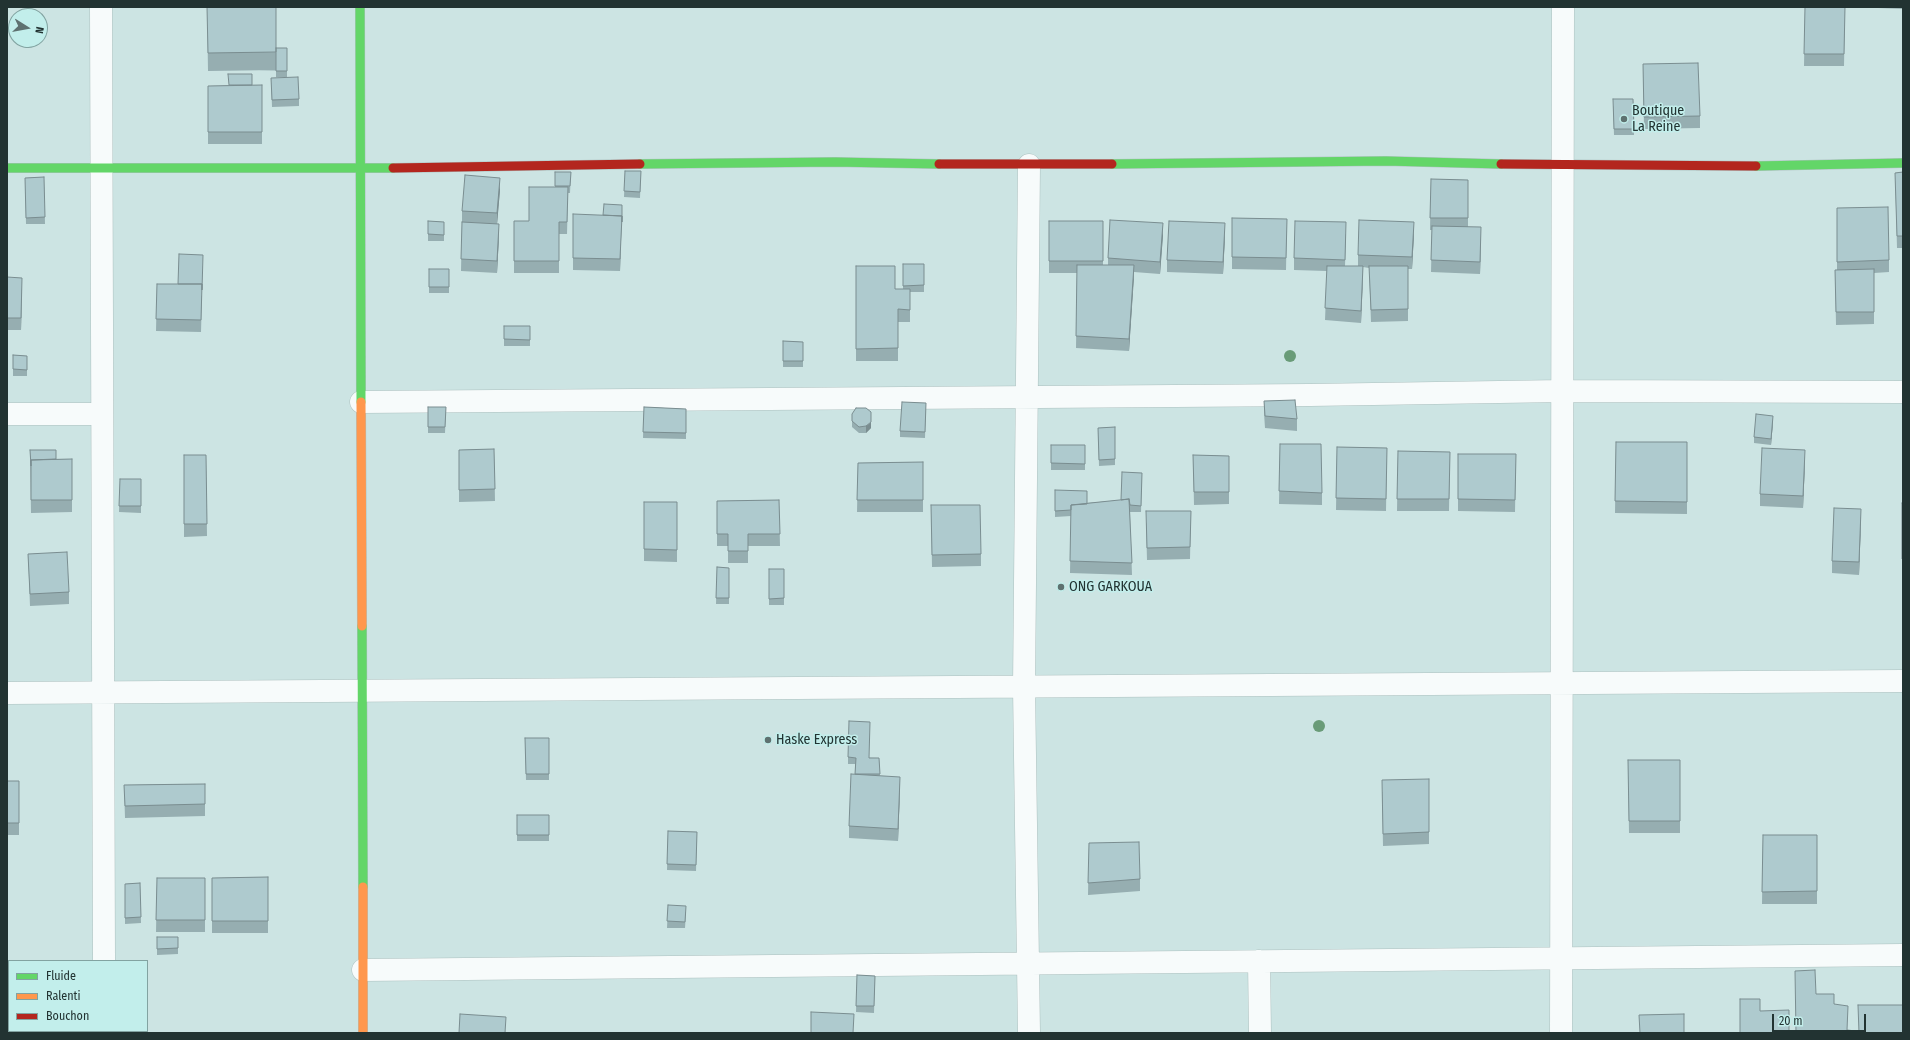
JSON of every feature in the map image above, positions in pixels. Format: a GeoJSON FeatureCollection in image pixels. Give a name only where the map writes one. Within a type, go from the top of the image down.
{"type":"FeatureCollection","features":[{"type":"Feature","properties":{"kind":"street"},"geometry":{"type":"LineString","coordinates":[[101,7],[104,960]]}},
{"type":"Feature","properties":{"kind":"street"},"geometry":{"type":"LineString","coordinates":[[360,7],[363,1033]]}},
{"type":"Feature","properties":{"kind":"street"},"geometry":{"type":"LineString","coordinates":[[1561,1033],[1563,7]]}},
{"type":"Feature","properties":{"kind":"street"},"geometry":{"type":"LineString","coordinates":[[7,168],[360,168],[835,162],[1029,165],[1386,161],[1563,166],[1734,167],[1903,163]]}},
{"type":"Feature","properties":{"kind":"street"},"geometry":{"type":"LineString","coordinates":[[1029,165],[1024,687],[1029,1033]]}},
{"type":"Feature","properties":{"kind":"street"},"geometry":{"type":"LineString","coordinates":[[361,402],[1302,396],[1562,391],[1903,392]]}},
{"type":"Feature","properties":{"kind":"street"},"geometry":{"type":"LineString","coordinates":[[7,414],[102,414]]}},
{"type":"Feature","properties":{"kind":"street"},"geometry":{"type":"LineString","coordinates":[[7,693],[362,692],[1903,681]]}},
{"type":"Feature","properties":{"kind":"street"},"geometry":{"type":"LineString","coordinates":[[364,970],[1903,955]]}},
{"type":"Feature","properties":{"kind":"street"},"geometry":{"type":"LineString","coordinates":[[1259,961],[1260,1033]]}},
{"type":"Feature","properties":{"kind":"building"},"geometry":{"type":"Polygon","coordinates":[[[207,7],[276,7],[276,52],[208,53],[207,7]]]}},
{"type":"Feature","properties":{"kind":"building"},"geometry":{"type":"Polygon","coordinates":[[[1805,7],[1845,7],[1844,54],[1804,54],[1805,7]]]}},
{"type":"Feature","properties":{"kind":"building"},"geometry":{"type":"Polygon","coordinates":[[[276,48],[287,48],[287,71],[276,71],[276,48]]]}},
{"type":"Feature","properties":{"kind":"building"},"geometry":{"type":"Polygon","coordinates":[[[1698,63],[1700,116],[1644,117],[1643,64],[1698,63]]]}},
{"type":"Feature","properties":{"kind":"building"},"geometry":{"type":"Polygon","coordinates":[[[228,74],[252,74],[252,85],[229,85],[228,74]]]}},
{"type":"Feature","properties":{"kind":"building"},"geometry":{"type":"Polygon","coordinates":[[[298,77],[299,99],[272,100],[271,78],[298,77]]]}},
{"type":"Feature","properties":{"kind":"building"},"geometry":{"type":"Polygon","coordinates":[[[262,85],[262,132],[208,132],[208,86],[262,85]]]}},
{"type":"Feature","properties":{"kind":"building"},"geometry":{"type":"Polygon","coordinates":[[[1613,99],[1633,99],[1634,129],[1614,129],[1613,99]]]}},
{"type":"Feature","properties":{"kind":"building"},"geometry":{"type":"Polygon","coordinates":[[[625,171],[641,171],[640,192],[624,191],[625,171]]]}},
{"type":"Feature","properties":{"kind":"building"},"geometry":{"type":"Polygon","coordinates":[[[555,172],[571,172],[570,186],[555,186],[555,172]]]}},
{"type":"Feature","properties":{"kind":"building"},"geometry":{"type":"Polygon","coordinates":[[[1903,172],[1903,236],[1897,236],[1895,173],[1903,172]]]}},
{"type":"Feature","properties":{"kind":"building"},"geometry":{"type":"Polygon","coordinates":[[[465,175],[500,178],[497,213],[462,211],[465,175]]]}},
{"type":"Feature","properties":{"kind":"building"},"geometry":{"type":"Polygon","coordinates":[[[44,177],[45,217],[26,218],[25,178],[44,177]]]}},
{"type":"Feature","properties":{"kind":"building"},"geometry":{"type":"Polygon","coordinates":[[[1431,179],[1468,180],[1468,218],[1430,218],[1431,179]]]}},
{"type":"Feature","properties":{"kind":"building"},"geometry":{"type":"Polygon","coordinates":[[[529,187],[568,187],[567,222],[559,222],[559,261],[514,261],[514,221],[529,221],[529,187]]]}},
{"type":"Feature","properties":{"kind":"building"},"geometry":{"type":"Polygon","coordinates":[[[604,204],[622,205],[622,216],[603,215],[604,204]]]}},
{"type":"Feature","properties":{"kind":"building"},"geometry":{"type":"Polygon","coordinates":[[[1888,207],[1889,260],[1837,262],[1837,208],[1888,207]]]}},
{"type":"Feature","properties":{"kind":"building"},"geometry":{"type":"Polygon","coordinates":[[[573,214],[622,216],[620,259],[573,258],[573,214]]]}},
{"type":"Feature","properties":{"kind":"building"},"geometry":{"type":"Polygon","coordinates":[[[1232,218],[1287,219],[1286,258],[1232,257],[1232,218]]]}},
{"type":"Feature","properties":{"kind":"building"},"geometry":{"type":"Polygon","coordinates":[[[1110,220],[1163,223],[1160,262],[1108,258],[1110,220]]]}},
{"type":"Feature","properties":{"kind":"building"},"geometry":{"type":"Polygon","coordinates":[[[1359,220],[1414,222],[1412,257],[1358,255],[1359,220]]]}},
{"type":"Feature","properties":{"kind":"building"},"geometry":{"type":"Polygon","coordinates":[[[428,221],[444,222],[444,235],[428,234],[428,221]]]}},
{"type":"Feature","properties":{"kind":"building"},"geometry":{"type":"Polygon","coordinates":[[[1049,221],[1103,221],[1103,261],[1049,261],[1049,221]]]}},
{"type":"Feature","properties":{"kind":"building"},"geometry":{"type":"Polygon","coordinates":[[[1169,221],[1225,223],[1223,262],[1167,260],[1169,221]]]}},
{"type":"Feature","properties":{"kind":"building"},"geometry":{"type":"Polygon","coordinates":[[[1295,221],[1346,222],[1345,260],[1294,258],[1295,221]]]}},
{"type":"Feature","properties":{"kind":"building"},"geometry":{"type":"Polygon","coordinates":[[[462,222],[499,224],[497,261],[461,259],[462,222]]]}},
{"type":"Feature","properties":{"kind":"building"},"geometry":{"type":"Polygon","coordinates":[[[1432,226],[1481,227],[1480,262],[1431,260],[1432,226]]]}},
{"type":"Feature","properties":{"kind":"building"},"geometry":{"type":"Polygon","coordinates":[[[179,254],[203,255],[202,290],[202,284],[178,284],[179,254]]]}},
{"type":"Feature","properties":{"kind":"building"},"geometry":{"type":"Polygon","coordinates":[[[903,264],[924,264],[924,285],[903,286],[903,264]]]}},
{"type":"Feature","properties":{"kind":"building"},"geometry":{"type":"Polygon","coordinates":[[[1077,265],[1134,265],[1129,339],[1076,336],[1077,265]]]}},
{"type":"Feature","properties":{"kind":"building"},"geometry":{"type":"Polygon","coordinates":[[[856,266],[895,266],[895,289],[910,289],[910,310],[898,309],[898,348],[856,349],[856,266]]]}},
{"type":"Feature","properties":{"kind":"building"},"geometry":{"type":"Polygon","coordinates":[[[1327,266],[1363,266],[1361,311],[1325,308],[1327,266]]]}},
{"type":"Feature","properties":{"kind":"building"},"geometry":{"type":"Polygon","coordinates":[[[1369,266],[1408,266],[1408,309],[1371,310],[1369,266]]]}},
{"type":"Feature","properties":{"kind":"building"},"geometry":{"type":"Polygon","coordinates":[[[429,269],[449,269],[449,287],[429,287],[429,269]]]}},
{"type":"Feature","properties":{"kind":"building"},"geometry":{"type":"Polygon","coordinates":[[[1874,269],[1874,312],[1836,312],[1835,270],[1874,269]]]}},
{"type":"Feature","properties":{"kind":"building"},"geometry":{"type":"Polygon","coordinates":[[[7,277],[22,278],[21,318],[7,318],[7,277]]]}},
{"type":"Feature","properties":{"kind":"building"},"geometry":{"type":"Polygon","coordinates":[[[157,284],[202,284],[201,320],[156,319],[157,284]]]}},
{"type":"Feature","properties":{"kind":"building"},"geometry":{"type":"Polygon","coordinates":[[[504,326],[530,326],[530,340],[504,339],[504,326]]]}},
{"type":"Feature","properties":{"kind":"building"},"geometry":{"type":"Polygon","coordinates":[[[783,341],[803,342],[803,361],[783,361],[783,341]]]}},
{"type":"Feature","properties":{"kind":"building"},"geometry":{"type":"Polygon","coordinates":[[[13,355],[27,356],[27,370],[13,369],[13,355]]]}},
{"type":"Feature","properties":{"kind":"building"},"geometry":{"type":"Polygon","coordinates":[[[1295,400],[1297,419],[1265,416],[1264,401],[1295,400]]]}},
{"type":"Feature","properties":{"kind":"building"},"geometry":{"type":"Polygon","coordinates":[[[902,402],[926,403],[925,432],[900,431],[902,402]]]}},
{"type":"Feature","properties":{"kind":"building"},"geometry":{"type":"Polygon","coordinates":[[[428,407],[446,407],[445,427],[428,427],[428,407]]]}},
{"type":"Feature","properties":{"kind":"building"},"geometry":{"type":"Polygon","coordinates":[[[644,407],[686,409],[686,433],[643,432],[644,407]]]}},
{"type":"Feature","properties":{"kind":"building"},"geometry":{"type":"Polygon","coordinates":[[[856,408],[866,408],[871,412],[871,422],[866,426],[859,427],[852,421],[852,414],[856,408]]]}},
{"type":"Feature","properties":{"kind":"building"},"geometry":{"type":"Polygon","coordinates":[[[1756,414],[1773,416],[1771,439],[1754,437],[1756,414]]]}},
{"type":"Feature","properties":{"kind":"building"},"geometry":{"type":"Polygon","coordinates":[[[1115,427],[1115,459],[1099,460],[1098,428],[1115,427]]]}},
{"type":"Feature","properties":{"kind":"building"},"geometry":{"type":"Polygon","coordinates":[[[1616,442],[1687,442],[1687,502],[1615,501],[1616,442]]]}},
{"type":"Feature","properties":{"kind":"building"},"geometry":{"type":"Polygon","coordinates":[[[1280,444],[1321,444],[1322,493],[1279,491],[1280,444]]]}},
{"type":"Feature","properties":{"kind":"building"},"geometry":{"type":"Polygon","coordinates":[[[1051,445],[1085,445],[1085,464],[1051,463],[1051,445]]]}},
{"type":"Feature","properties":{"kind":"building"},"geometry":{"type":"Polygon","coordinates":[[[1337,447],[1387,448],[1386,499],[1336,498],[1337,447]]]}},
{"type":"Feature","properties":{"kind":"building"},"geometry":{"type":"Polygon","coordinates":[[[1762,448],[1805,450],[1803,496],[1760,494],[1762,448]]]}},
{"type":"Feature","properties":{"kind":"building"},"geometry":{"type":"Polygon","coordinates":[[[494,449],[495,489],[459,490],[459,450],[494,449]]]}},
{"type":"Feature","properties":{"kind":"building"},"geometry":{"type":"Polygon","coordinates":[[[30,450],[56,450],[56,459],[31,460],[31,466],[30,450]]]}},
{"type":"Feature","properties":{"kind":"building"},"geometry":{"type":"Polygon","coordinates":[[[1398,451],[1450,452],[1449,499],[1397,499],[1398,451]]]}},
{"type":"Feature","properties":{"kind":"building"},"geometry":{"type":"Polygon","coordinates":[[[1458,454],[1516,454],[1515,500],[1458,499],[1458,454]]]}},
{"type":"Feature","properties":{"kind":"building"},"geometry":{"type":"Polygon","coordinates":[[[184,455],[206,455],[207,524],[184,524],[184,455]]]}},
{"type":"Feature","properties":{"kind":"building"},"geometry":{"type":"Polygon","coordinates":[[[1193,455],[1229,456],[1229,492],[1194,492],[1193,455]]]}},
{"type":"Feature","properties":{"kind":"building"},"geometry":{"type":"Polygon","coordinates":[[[72,459],[72,500],[31,500],[31,460],[72,459]]]}},
{"type":"Feature","properties":{"kind":"building"},"geometry":{"type":"Polygon","coordinates":[[[923,462],[923,500],[857,500],[858,463],[923,462]]]}},
{"type":"Feature","properties":{"kind":"building"},"geometry":{"type":"Polygon","coordinates":[[[1122,472],[1142,473],[1141,506],[1130,505],[1129,499],[1121,500],[1122,472]]]}},
{"type":"Feature","properties":{"kind":"building"},"geometry":{"type":"Polygon","coordinates":[[[120,479],[141,479],[141,506],[119,506],[120,479]]]}},
{"type":"Feature","properties":{"kind":"building"},"geometry":{"type":"Polygon","coordinates":[[[1055,490],[1087,491],[1087,504],[1071,505],[1071,510],[1055,511],[1055,490]]]}},
{"type":"Feature","properties":{"kind":"building"},"geometry":{"type":"Polygon","coordinates":[[[1129,499],[1132,563],[1070,561],[1071,505],[1129,499]]]}},
{"type":"Feature","properties":{"kind":"building"},"geometry":{"type":"Polygon","coordinates":[[[779,500],[780,534],[748,534],[748,551],[728,551],[728,534],[717,534],[717,501],[779,500]]]}},
{"type":"Feature","properties":{"kind":"building"},"geometry":{"type":"Polygon","coordinates":[[[644,502],[677,502],[677,550],[644,549],[644,502]]]}},
{"type":"Feature","properties":{"kind":"building"},"geometry":{"type":"Polygon","coordinates":[[[1903,503],[1903,559],[1902,559],[1903,503]]]}},
{"type":"Feature","properties":{"kind":"building"},"geometry":{"type":"Polygon","coordinates":[[[931,505],[980,505],[981,554],[932,555],[931,505]]]}},
{"type":"Feature","properties":{"kind":"building"},"geometry":{"type":"Polygon","coordinates":[[[1834,508],[1861,509],[1859,562],[1832,561],[1834,508]]]}},
{"type":"Feature","properties":{"kind":"building"},"geometry":{"type":"Polygon","coordinates":[[[1146,511],[1191,511],[1190,547],[1147,548],[1146,511]]]}},
{"type":"Feature","properties":{"kind":"building"},"geometry":{"type":"Polygon","coordinates":[[[67,552],[69,592],[30,594],[28,554],[67,552]]]}},
{"type":"Feature","properties":{"kind":"building"},"geometry":{"type":"Polygon","coordinates":[[[717,567],[729,568],[729,598],[716,598],[717,567]]]}},
{"type":"Feature","properties":{"kind":"building"},"geometry":{"type":"Polygon","coordinates":[[[769,569],[784,569],[784,598],[769,599],[769,569]]]}},
{"type":"Feature","properties":{"kind":"building"},"geometry":{"type":"Polygon","coordinates":[[[849,721],[870,722],[869,758],[879,758],[880,774],[855,774],[856,758],[848,757],[849,721]]]}},
{"type":"Feature","properties":{"kind":"building"},"geometry":{"type":"Polygon","coordinates":[[[525,738],[549,738],[549,774],[526,774],[525,738]]]}},
{"type":"Feature","properties":{"kind":"building"},"geometry":{"type":"Polygon","coordinates":[[[1628,760],[1680,760],[1680,821],[1629,821],[1628,760]]]}},
{"type":"Feature","properties":{"kind":"building"},"geometry":{"type":"Polygon","coordinates":[[[851,774],[900,777],[898,829],[849,826],[851,774]]]}},
{"type":"Feature","properties":{"kind":"building"},"geometry":{"type":"Polygon","coordinates":[[[1429,779],[1429,832],[1383,834],[1382,780],[1429,779]]]}},
{"type":"Feature","properties":{"kind":"building"},"geometry":{"type":"Polygon","coordinates":[[[7,781],[19,781],[19,823],[7,823],[7,781]]]}},
{"type":"Feature","properties":{"kind":"building"},"geometry":{"type":"Polygon","coordinates":[[[205,784],[205,804],[125,806],[124,785],[205,784]]]}},
{"type":"Feature","properties":{"kind":"building"},"geometry":{"type":"Polygon","coordinates":[[[517,815],[549,815],[549,835],[517,835],[517,815]]]}},
{"type":"Feature","properties":{"kind":"building"},"geometry":{"type":"Polygon","coordinates":[[[668,831],[697,832],[696,865],[667,864],[668,831]]]}},
{"type":"Feature","properties":{"kind":"building"},"geometry":{"type":"Polygon","coordinates":[[[1763,835],[1817,835],[1817,891],[1762,892],[1763,835]]]}},
{"type":"Feature","properties":{"kind":"building"},"geometry":{"type":"Polygon","coordinates":[[[1139,842],[1140,879],[1088,883],[1089,843],[1139,842]]]}},
{"type":"Feature","properties":{"kind":"building"},"geometry":{"type":"Polygon","coordinates":[[[268,877],[268,921],[212,921],[212,878],[268,877]]]}},
{"type":"Feature","properties":{"kind":"building"},"geometry":{"type":"Polygon","coordinates":[[[157,878],[205,878],[205,920],[156,920],[157,878]]]}},
{"type":"Feature","properties":{"kind":"building"},"geometry":{"type":"Polygon","coordinates":[[[140,883],[141,917],[125,918],[125,884],[140,883]]]}},
{"type":"Feature","properties":{"kind":"building"},"geometry":{"type":"Polygon","coordinates":[[[668,905],[686,906],[685,922],[667,921],[668,905]]]}},
{"type":"Feature","properties":{"kind":"building"},"geometry":{"type":"Polygon","coordinates":[[[157,937],[178,937],[178,948],[157,949],[157,937]]]}},
{"type":"Feature","properties":{"kind":"building"},"geometry":{"type":"Polygon","coordinates":[[[1815,970],[1816,994],[1834,994],[1834,1004],[1848,1006],[1847,1030],[1856,1031],[1856,1033],[1796,1033],[1795,971],[1815,970]]]}},
{"type":"Feature","properties":{"kind":"building"},"geometry":{"type":"Polygon","coordinates":[[[857,975],[875,976],[874,1006],[856,1006],[857,975]]]}},
{"type":"Feature","properties":{"kind":"building"},"geometry":{"type":"Polygon","coordinates":[[[1740,999],[1760,999],[1760,1011],[1789,1010],[1789,1033],[1740,1033],[1740,999]]]}},
{"type":"Feature","properties":{"kind":"building"},"geometry":{"type":"Polygon","coordinates":[[[1858,1005],[1903,1005],[1903,1033],[1859,1033],[1858,1005]]]}},
{"type":"Feature","properties":{"kind":"building"},"geometry":{"type":"Polygon","coordinates":[[[811,1012],[854,1014],[853,1033],[811,1033],[811,1012]]]}},
{"type":"Feature","properties":{"kind":"building"},"geometry":{"type":"Polygon","coordinates":[[[460,1014],[506,1017],[505,1033],[459,1033],[460,1014]]]}},
{"type":"Feature","properties":{"kind":"building"},"geometry":{"type":"Polygon","coordinates":[[[1684,1014],[1684,1033],[1640,1033],[1639,1015],[1684,1014]]]}},
{"type":"Feature","properties":{"kind":"traffic: fast"},"geometry":{"type":"LineString","coordinates":[[360,7],[361,402]]}},
{"type":"Feature","properties":{"kind":"traffic: fast"},"geometry":{"type":"LineString","coordinates":[[1112,164],[1386,161],[1501,164]]}},
{"type":"Feature","properties":{"kind":"traffic: fast"},"geometry":{"type":"LineString","coordinates":[[640,164],[835,162],[939,164]]}},
{"type":"Feature","properties":{"kind":"traffic: fast"},"geometry":{"type":"LineString","coordinates":[[1756,166],[1903,163]]}},
{"type":"Feature","properties":{"kind":"traffic: fast"},"geometry":{"type":"LineString","coordinates":[[7,168],[393,168]]}},
{"type":"Feature","properties":{"kind":"traffic: fast"},"geometry":{"type":"LineString","coordinates":[[362,626],[363,887]]}},
{"type":"Feature","properties":{"kind":"traffic: slow"},"geometry":{"type":"LineString","coordinates":[[361,402],[362,626]]}},
{"type":"Feature","properties":{"kind":"traffic: slow"},"geometry":{"type":"LineString","coordinates":[[363,887],[363,1033]]}},
{"type":"Feature","properties":{"kind":"traffic: jam"},"geometry":{"type":"LineString","coordinates":[[393,168],[640,164]]}},
{"type":"Feature","properties":{"kind":"traffic: jam"},"geometry":{"type":"LineString","coordinates":[[939,164],[1112,164]]}},
{"type":"Feature","properties":{"kind":"traffic: jam"},"geometry":{"type":"LineString","coordinates":[[1501,164],[1756,166]]}},
{"type":"Feature","properties":{"kind":"place","name":"Boutique La Reine"},"geometry":{"type":"Point","coordinates":[1624,119]}},
{"type":"Feature","properties":{"kind":"place","name":"ONG GARKOUA"},"geometry":{"type":"Point","coordinates":[1061,587]}},
{"type":"Feature","properties":{"kind":"place","name":"Haske Express"},"geometry":{"type":"Point","coordinates":[768,740]}}]}
